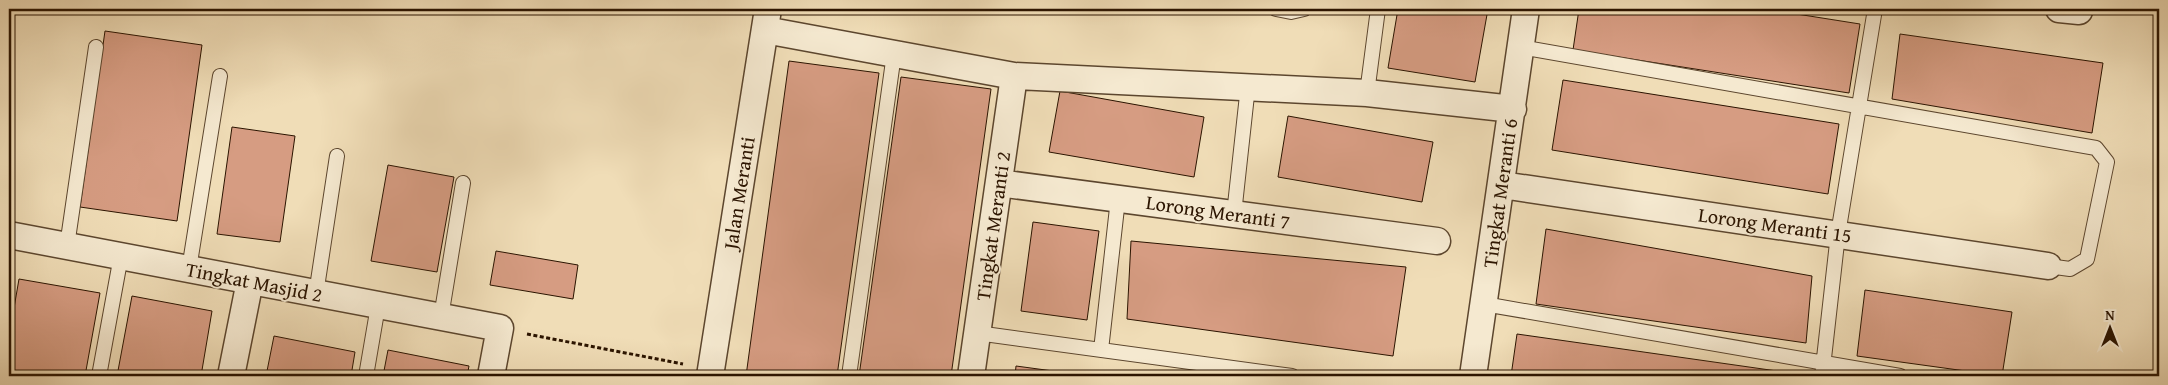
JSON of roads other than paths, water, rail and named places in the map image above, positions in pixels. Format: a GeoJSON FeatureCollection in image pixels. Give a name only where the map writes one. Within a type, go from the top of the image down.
{"type":"FeatureCollection","features":[{"type":"Feature","properties":{"kind":"street","name":"Tingkat Meranti 6"},"geometry":{"type":"LineString","coordinates":[[1474,376],[1526,9]]}},
{"type":"Feature","properties":{"kind":"street"},"geometry":{"type":"LineString","coordinates":[[766,20],[894,54],[1014,76],[1367,93],[1513,109]]}},
{"type":"Feature","properties":{"kind":"street","name":"Jalan Meranti"},"geometry":{"type":"LineString","coordinates":[[711,373],[766,20]]}},
{"type":"Feature","properties":{"kind":"street","name":"Tingkat Meranti 2"},"geometry":{"type":"LineString","coordinates":[[971,376],[1014,76]]}},
{"type":"Feature","properties":{"kind":"street","name":"Lorong Meranti 7"},"geometry":{"type":"LineString","coordinates":[[999,183],[1437,242]]}},
{"type":"Feature","properties":{"kind":"street","name":"Lorong Meranti 15"},"geometry":{"type":"LineString","coordinates":[[1502,185],[2048,266]]}},
{"type":"Feature","properties":{"kind":"street","name":"Tingkat Masjid 2"},"geometry":{"type":"LineString","coordinates":[[9,235],[500,328],[491,376]]}},
{"type":"Feature","properties":{"kind":"street"},"geometry":{"type":"LineString","coordinates":[[231,376],[250,281]]}},
{"type":"Feature","properties":{"kind":"lane"},"geometry":{"type":"LineString","coordinates":[[1276,9],[1291,12],[1304,9]]}},
{"type":"Feature","properties":{"kind":"lane"},"geometry":{"type":"LineString","coordinates":[[1367,93],[1378,9]]}},
{"type":"Feature","properties":{"kind":"lane"},"geometry":{"type":"LineString","coordinates":[[1823,370],[1838,234],[1875,9]]}},
{"type":"Feature","properties":{"kind":"lane"},"geometry":{"type":"LineString","coordinates":[[67,246],[96,47]]}},
{"type":"Feature","properties":{"kind":"lane"},"geometry":{"type":"LineString","coordinates":[[1520,47],[2096,148],[2107,162],[2087,259],[2070,269],[2048,266]]}},
{"type":"Feature","properties":{"kind":"lane"},"geometry":{"type":"LineString","coordinates":[[849,376],[894,54]]}},
{"type":"Feature","properties":{"kind":"lane"},"geometry":{"type":"LineString","coordinates":[[189,269],[220,76]]}},
{"type":"Feature","properties":{"kind":"lane"},"geometry":{"type":"LineString","coordinates":[[1234,214],[1248,86]]}},
{"type":"Feature","properties":{"kind":"lane"},"geometry":{"type":"LineString","coordinates":[[316,294],[337,156]]}},
{"type":"Feature","properties":{"kind":"lane"},"geometry":{"type":"LineString","coordinates":[[441,317],[463,183]]}},
{"type":"Feature","properties":{"kind":"lane"},"geometry":{"type":"LineString","coordinates":[[1101,350],[1118,199]]}},
{"type":"Feature","properties":{"kind":"lane"},"geometry":{"type":"LineString","coordinates":[[99,376],[121,256]]}},
{"type":"Feature","properties":{"kind":"lane"},"geometry":{"type":"LineString","coordinates":[[1484,304],[1823,370],[1900,376]]}},
{"type":"Feature","properties":{"kind":"lane"},"geometry":{"type":"LineString","coordinates":[[366,376],[378,306]]}},
{"type":"Feature","properties":{"kind":"lane"},"geometry":{"type":"LineString","coordinates":[[977,333],[1286,376]]}}]}
